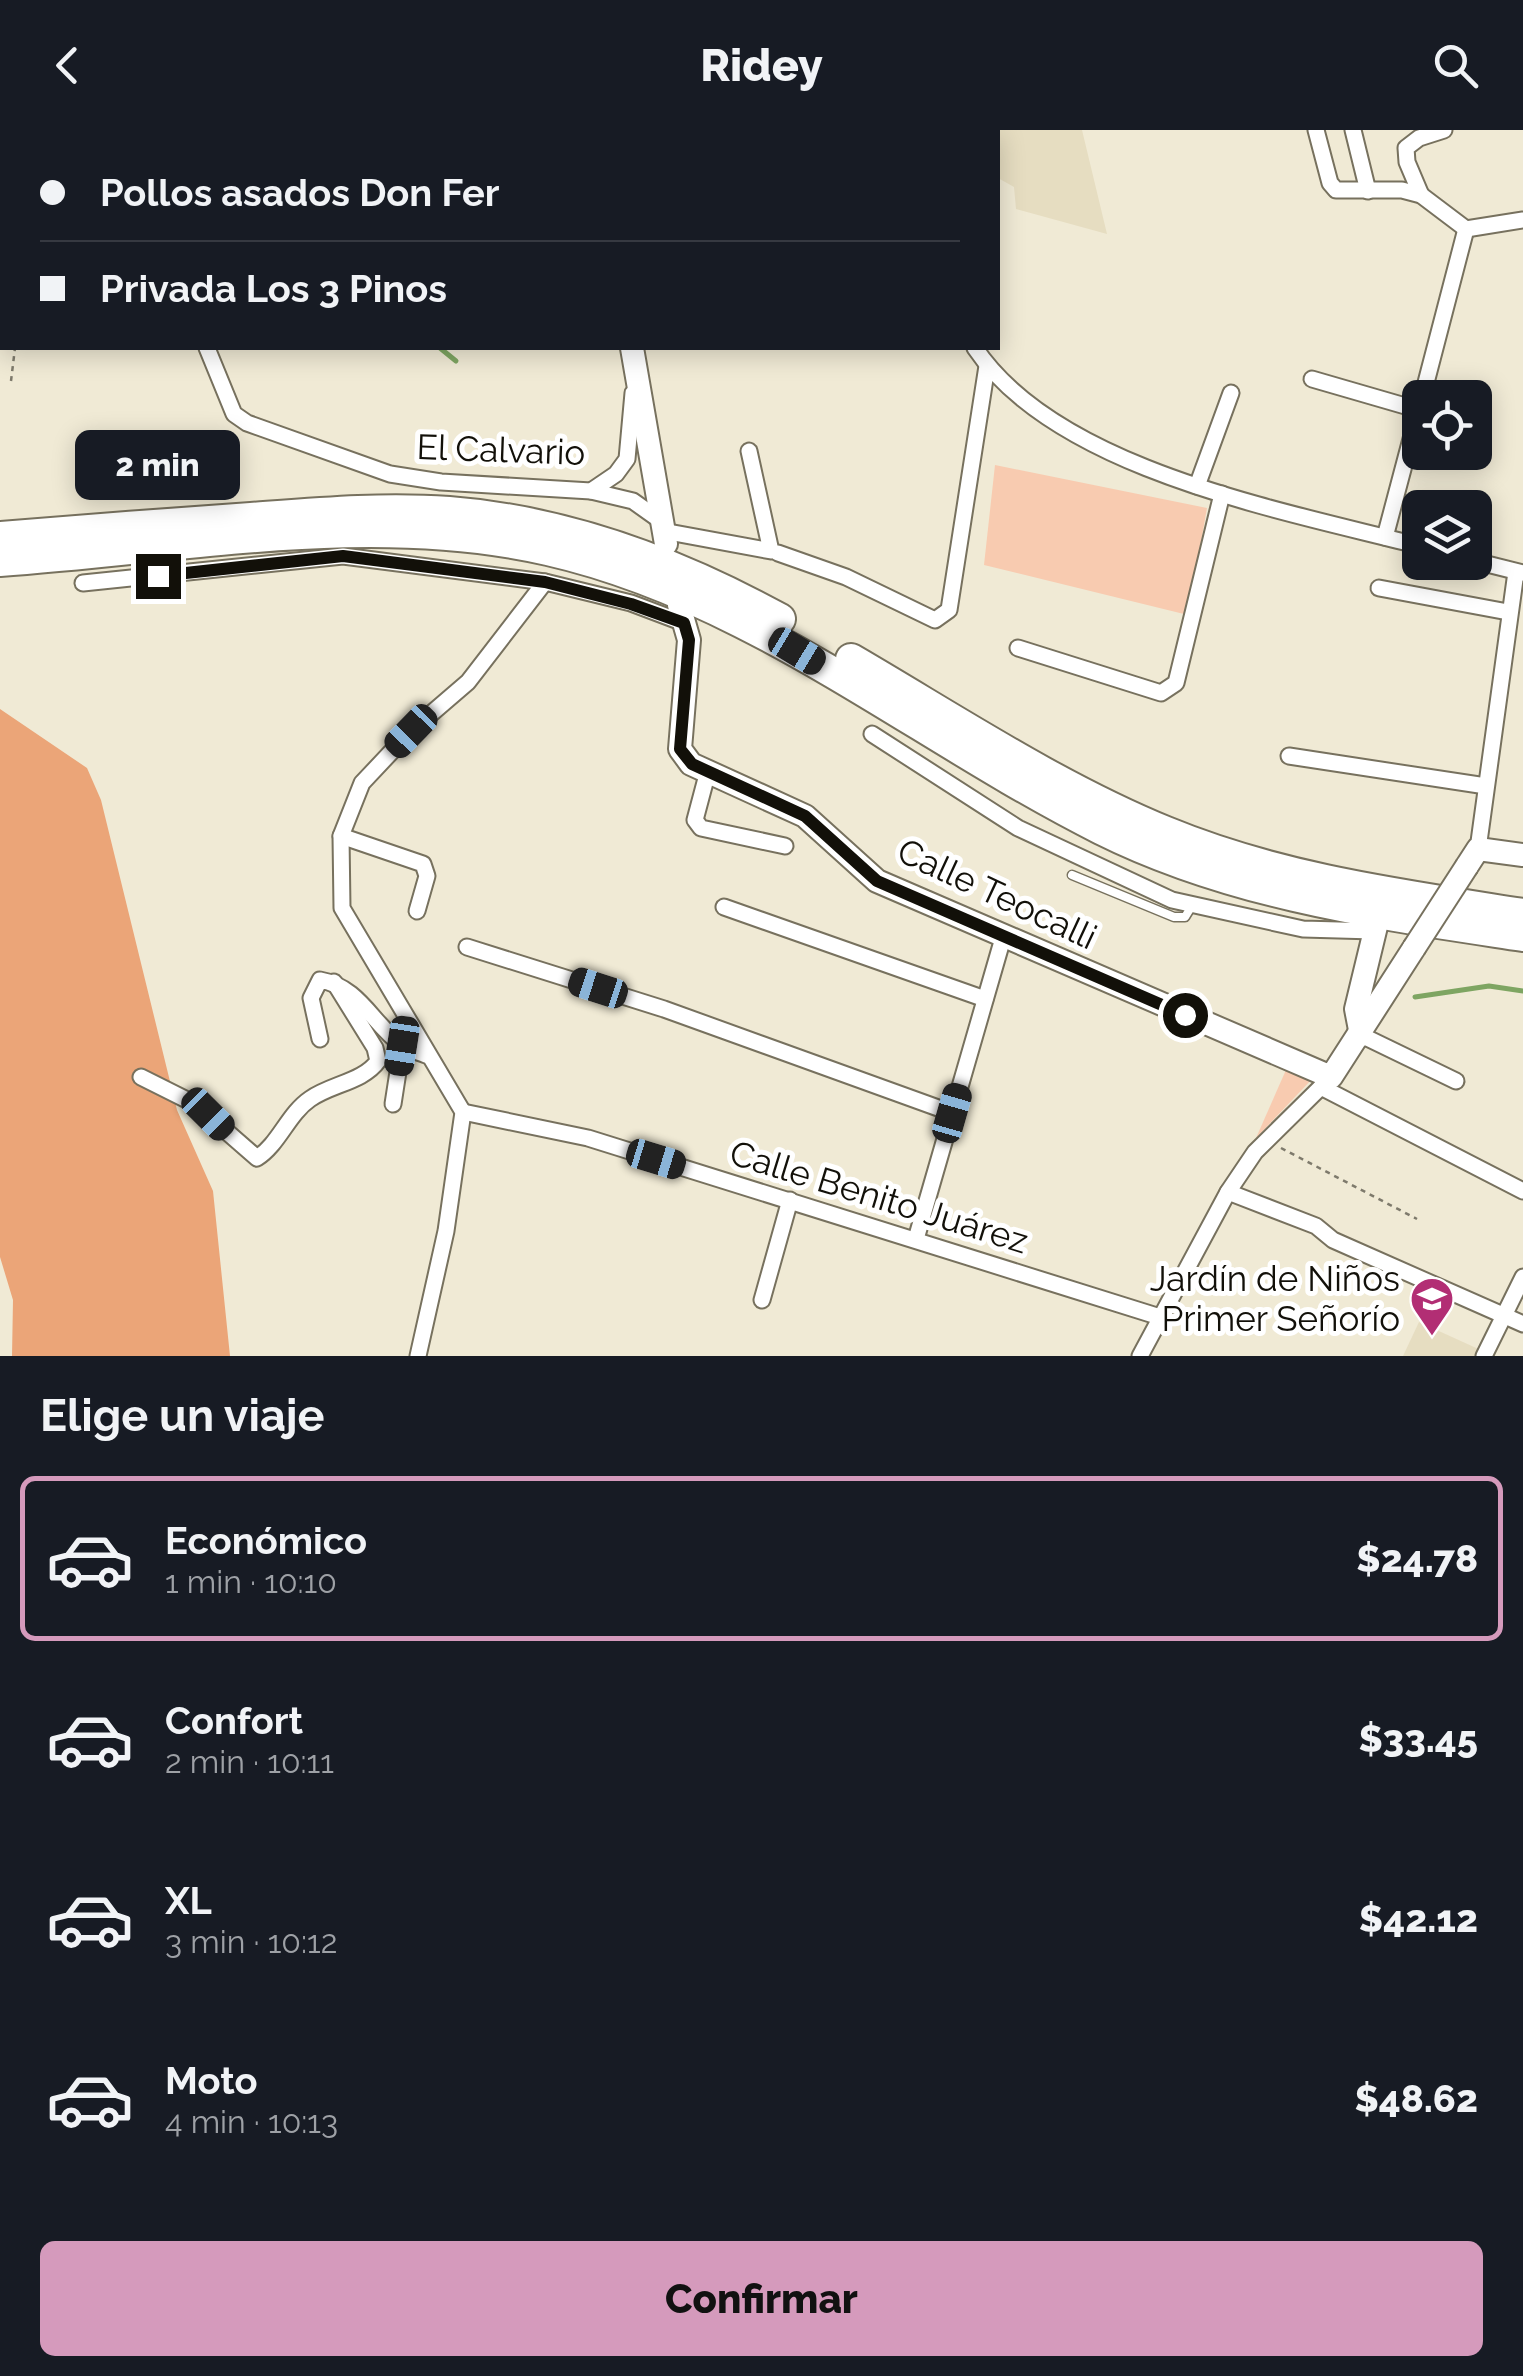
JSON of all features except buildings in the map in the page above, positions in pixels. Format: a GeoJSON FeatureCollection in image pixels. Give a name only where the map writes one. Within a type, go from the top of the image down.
{"type":"FeatureCollection","features":[{"type":"Feature","properties":{"kind":"highway"},"geometry":{"type":"LineString","coordinates":[[0,537],[382,509],[453,512],[556,529],[654,558],[718,585],[1082,793],[1166,832],[1238,858],[1337,884],[1523,914]]}},
{"type":"Feature","properties":{"kind":"highway"},"geometry":{"type":"LineString","coordinates":[[0,561],[390,531],[460,536],[546,550],[648,578],[707,604],[797,651],[1103,830],[1238,881],[1377,922],[1523,936]]}},
{"type":"Feature","properties":{"kind":"street"},"geometry":{"type":"LineString","coordinates":[[1316,130],[1330,183],[1344,193],[1402,190],[1421,195],[1466,228],[1523,220]]}},
{"type":"Feature","properties":{"kind":"street"},"geometry":{"type":"LineString","coordinates":[[1353,130],[1368,191]]}},
{"type":"Feature","properties":{"kind":"street"},"geometry":{"type":"LineString","coordinates":[[1421,195],[1407,162],[1406,148],[1419,138],[1444,130]]}},
{"type":"Feature","properties":{"kind":"street"},"geometry":{"type":"LineString","coordinates":[[1427,380],[1466,228]]}},
{"type":"Feature","properties":{"kind":"street","name":"El Calvario"},"geometry":{"type":"LineString","coordinates":[[208,350],[234,414],[247,424],[390,474],[442,482],[591,491],[616,474],[627,459],[634,357]]}},
{"type":"Feature","properties":{"kind":"street"},"geometry":{"type":"LineString","coordinates":[[976,350],[1026,406],[1117,454],[1222,494],[1402,541]]}},
{"type":"Feature","properties":{"kind":"street"},"geometry":{"type":"LineString","coordinates":[[634,357],[664,532]]}},
{"type":"Feature","properties":{"kind":"street"},"geometry":{"type":"LineString","coordinates":[[778,553],[846,577],[935,620],[943,617],[949,610],[987,366]]}},
{"type":"Feature","properties":{"kind":"street"},"geometry":{"type":"LineString","coordinates":[[1312,379],[1402,403]]}},
{"type":"Feature","properties":{"kind":"street"},"geometry":{"type":"LineString","coordinates":[[1197,486],[1230,393]]}},
{"type":"Feature","properties":{"kind":"street"},"geometry":{"type":"LineString","coordinates":[[591,491],[633,501],[664,532],[771,551],[749,451]]}},
{"type":"Feature","properties":{"kind":"street"},"geometry":{"type":"LineString","coordinates":[[1386,537],[1403,470]]}},
{"type":"Feature","properties":{"kind":"street"},"geometry":{"type":"LineString","coordinates":[[382,509],[390,474]]}},
{"type":"Feature","properties":{"kind":"street"},"geometry":{"type":"LineString","coordinates":[[1018,648],[1161,693],[1170,690],[1176,684],[1222,494]]}},
{"type":"Feature","properties":{"kind":"street"},"geometry":{"type":"LineString","coordinates":[[83,584],[343,556],[545,582],[682,614]]}},
{"type":"Feature","properties":{"kind":"street"},"geometry":{"type":"LineString","coordinates":[[1140,1356],[1228,1192],[1266,1140],[1326,1082],[1361,1035],[1473,858],[1508,612],[1520,572],[1492,565]]}},
{"type":"Feature","properties":{"kind":"street"},"geometry":{"type":"LineString","coordinates":[[418,1356],[446,1230],[462,1112],[342,908],[341,836],[362,783],[411,731],[468,682],[545,582]]}},
{"type":"Feature","properties":{"kind":"street"},"geometry":{"type":"LineString","coordinates":[[1379,588],[1508,612]]}},
{"type":"Feature","properties":{"kind":"street","name":"Calle Teocalli"},"geometry":{"type":"LineString","coordinates":[[682,614],[689,640],[680,749],[692,764],[805,816],[877,881],[1326,1082]]}},
{"type":"Feature","properties":{"kind":"street"},"geometry":{"type":"LineString","coordinates":[[1506,634],[1523,638]]}},
{"type":"Feature","properties":{"kind":"street"},"geometry":{"type":"LineString","coordinates":[[872,734],[1018,828],[1172,900],[1303,929],[1377,922],[1356,1008],[1361,1035]]}},
{"type":"Feature","properties":{"kind":"street"},"geometry":{"type":"LineString","coordinates":[[1289,756],[1486,786]]}},
{"type":"Feature","properties":{"kind":"street"},"geometry":{"type":"LineString","coordinates":[[708,771],[695,820],[701,828],[785,846]]}},
{"type":"Feature","properties":{"kind":"street"},"geometry":{"type":"LineString","coordinates":[[341,836],[423,864],[427,876],[418,910]]}},
{"type":"Feature","properties":{"kind":"street"},"geometry":{"type":"LineString","coordinates":[[1473,858],[1523,856]]}},
{"type":"Feature","properties":{"kind":"street"},"geometry":{"type":"LineString","coordinates":[[724,907],[985,999]]}},
{"type":"Feature","properties":{"kind":"street"},"geometry":{"type":"LineString","coordinates":[[916,1239],[1003,938]]}},
{"type":"Feature","properties":{"kind":"street"},"geometry":{"type":"LineString","coordinates":[[467,947],[664,1009],[952,1113]]}},
{"type":"Feature","properties":{"kind":"street"},"geometry":{"type":"LineString","coordinates":[[320,1038],[311,998],[320,980],[334,982],[367,1006],[402,1046],[426,1054]]}},
{"type":"Feature","properties":{"kind":"street"},"geometry":{"type":"LineString","coordinates":[[142,1077],[195,1104],[257,1158],[304,1103],[321,1091],[371,1072],[378,1062],[367,1035],[334,982]]}},
{"type":"Feature","properties":{"kind":"street"},"geometry":{"type":"LineString","coordinates":[[1361,1035],[1456,1081]]}},
{"type":"Feature","properties":{"kind":"street"},"geometry":{"type":"LineString","coordinates":[[393,1104],[402,1046]]}},
{"type":"Feature","properties":{"kind":"street"},"geometry":{"type":"LineString","coordinates":[[1326,1082],[1523,1191]]}},
{"type":"Feature","properties":{"kind":"street","name":"Calle Benito Juárez"},"geometry":{"type":"LineString","coordinates":[[462,1112],[588,1138],[1160,1317]]}},
{"type":"Feature","properties":{"kind":"street"},"geometry":{"type":"LineString","coordinates":[[1228,1192],[1316,1226],[1332,1240],[1523,1324]]}},
{"type":"Feature","properties":{"kind":"street"},"geometry":{"type":"LineString","coordinates":[[762,1300],[790,1200]]}},
{"type":"Feature","properties":{"kind":"street"},"geometry":{"type":"LineString","coordinates":[[1484,1356],[1523,1277]]}},
{"type":"Feature","properties":{"kind":"lane"},"geometry":{"type":"LineString","coordinates":[[1072,875],[1174,916],[1185,917],[1193,904]]}},
{"type":"Feature","properties":{"kind":"path"},"geometry":{"type":"LineString","coordinates":[[11,381],[14,350]]}},
{"type":"Feature","properties":{"kind":"path"},"geometry":{"type":"LineString","coordinates":[[1266,1140],[1417,1219]]}},
{"type":"Feature","properties":{"kind":"shaded area"},"geometry":{"type":"Polygon","coordinates":[[[1000,130],[1082,130],[1107,234],[1016,209],[1014,187],[1000,179],[1000,130]]]}},
{"type":"Feature","properties":{"kind":"shaded area"},"geometry":{"type":"Polygon","coordinates":[[[995,465],[1207,508],[1188,615],[984,565],[995,465]]]}},
{"type":"Feature","properties":{"kind":"shaded area"},"geometry":{"type":"Polygon","coordinates":[[[0,709],[87,768],[101,800],[177,1110],[213,1191],[230,1356],[12,1356],[13,1300],[0,1257],[0,709]]]}},
{"type":"Feature","properties":{"kind":"shaded area"},"geometry":{"type":"Polygon","coordinates":[[[1289,1063],[1314,1077],[1256,1138],[1289,1063]]]}},
{"type":"Feature","properties":{"kind":"shaded area","name":"Jardín de Niños Primer Señorío"},"geometry":{"type":"Polygon","coordinates":[[[1419,1322],[1485,1352],[1483,1356],[1403,1356],[1419,1322]]]}},
{"type":"Feature","properties":{"kind":"waterway"},"geometry":{"type":"LineString","coordinates":[[442,350],[456,361]]}},
{"type":"Feature","properties":{"kind":"waterway"},"geometry":{"type":"LineString","coordinates":[[1415,997],[1489,986],[1523,991]]}},
{"type":"Feature","properties":{"kind":"place","name":"Jardín de Niños Primer Señorío"},"geometry":{"type":"Point","coordinates":[1432,1337]}},
{"type":"Feature","properties":{"kind":"route"},"geometry":{"type":"LineString","coordinates":[[158,576],[343,556],[545,582],[631,604],[684,623],[689,640],[680,749],[692,764],[805,816],[877,881],[1185,1015]]}}]}
